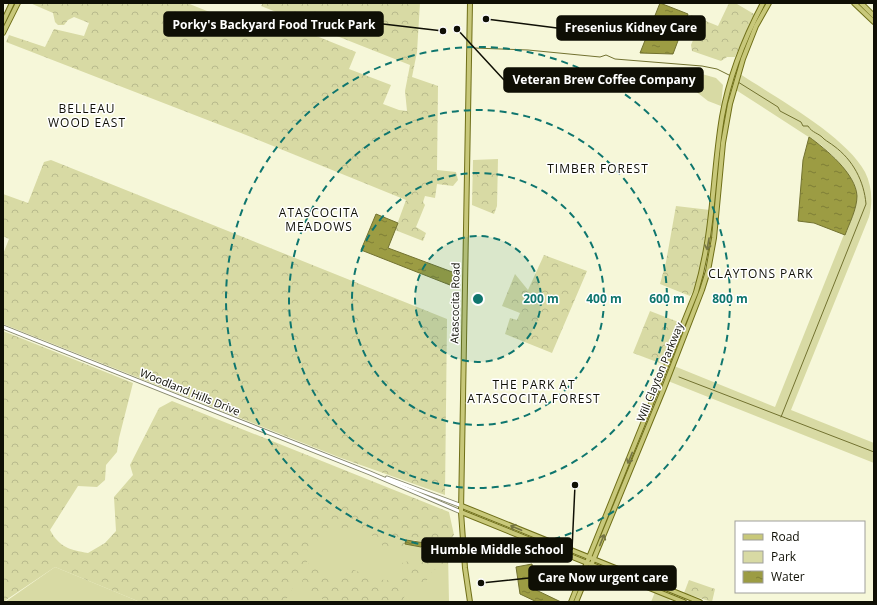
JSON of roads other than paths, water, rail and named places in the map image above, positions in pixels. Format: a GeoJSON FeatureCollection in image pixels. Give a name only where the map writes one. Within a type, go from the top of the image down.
{"type":"FeatureCollection","features":[{"type":"Feature","properties":{"kind":"main road"},"geometry":{"type":"LineString","coordinates":[[3,22],[12,3]]}},
{"type":"Feature","properties":{"kind":"main road"},"geometry":{"type":"LineString","coordinates":[[3,33],[18,3]]}},
{"type":"Feature","properties":{"kind":"main road","name":"Atascocita Road"},"geometry":{"type":"LineString","coordinates":[[470,3],[461,512],[465,568],[470,602]]}},
{"type":"Feature","properties":{"kind":"main road","name":"Will Clayton Parkway"},"geometry":{"type":"LineString","coordinates":[[720,148],[738,77],[741,57],[763,3]]}},
{"type":"Feature","properties":{"kind":"main road","name":"Will Clayton Parkway"},"geometry":{"type":"LineString","coordinates":[[571,602],[624,473],[643,432],[680,339],[702,290],[709,264],[722,115],[733,73],[769,3]]}},
{"type":"Feature","properties":{"kind":"main road"},"geometry":{"type":"LineString","coordinates":[[854,3],[874,22]]}},
{"type":"Feature","properties":{"kind":"main road"},"geometry":{"type":"LineString","coordinates":[[861,3],[874,16]]}},
{"type":"Feature","properties":{"kind":"main road","name":"Will Clayton Parkway"},"geometry":{"type":"LineString","coordinates":[[680,339],[696,292],[714,220]]}},
{"type":"Feature","properties":{"kind":"main road"},"geometry":{"type":"LineString","coordinates":[[704,263],[709,264]]}},
{"type":"Feature","properties":{"kind":"main road","name":"Will Clayton Parkway"},"geometry":{"type":"LineString","coordinates":[[576,602],[629,474],[643,432]]}},
{"type":"Feature","properties":{"kind":"main road"},"geometry":{"type":"LineString","coordinates":[[624,473],[629,474]]}},
{"type":"Feature","properties":{"kind":"main road","name":"Woodland Hills Drive"},"geometry":{"type":"LineString","coordinates":[[462,506],[700,602]]}},
{"type":"Feature","properties":{"kind":"main road","name":"Woodland Hills Drive"},"geometry":{"type":"LineString","coordinates":[[461,512],[684,602]]}},
{"type":"Feature","properties":{"kind":"main road"},"geometry":{"type":"LineString","coordinates":[[541,544],[544,539]]}},
{"type":"Feature","properties":{"kind":"street","name":"Woodland Hills Drive"},"geometry":{"type":"LineString","coordinates":[[3,327],[370,473],[461,512]]}},
{"type":"Feature","properties":{"kind":"street","name":"Woodland Hills Drive"},"geometry":{"type":"LineString","coordinates":[[370,473],[462,506]]}},
{"type":"Feature","properties":{"kind":"water"},"geometry":{"type":"Polygon","coordinates":[[[660,3],[688,14],[673,54],[640,53],[660,3]]]}},
{"type":"Feature","properties":{"kind":"water"},"geometry":{"type":"Polygon","coordinates":[[[809,137],[824,148],[839,163],[846,171],[855,188],[857,196],[856,206],[845,235],[814,223],[798,221],[803,160],[809,137]]]}},
{"type":"Feature","properties":{"kind":"water"},"geometry":{"type":"Polygon","coordinates":[[[376,214],[398,223],[388,248],[455,273],[455,287],[361,250],[376,214]]]}},
{"type":"Feature","properties":{"kind":"water"},"geometry":{"type":"Polygon","coordinates":[[[406,540],[425,543],[421,547],[405,544],[406,540]]]}},
{"type":"Feature","properties":{"kind":"water"},"geometry":{"type":"Polygon","coordinates":[[[532,564],[536,590],[561,602],[537,602],[520,594],[516,567],[532,564]]]}},
{"type":"Feature","properties":{"kind":"waterway"},"geometry":{"type":"LineString","coordinates":[[474,48],[528,50],[600,57],[606,55],[615,59],[702,66],[717,69],[731,76]]}},
{"type":"Feature","properties":{"kind":"waterway"},"geometry":{"type":"LineString","coordinates":[[738,82],[778,107],[780,111],[801,122],[803,126],[808,126],[811,130],[820,135],[841,152],[852,164],[860,179],[865,195],[866,204],[781,417]]}},
{"type":"Feature","properties":{"kind":"waterway"},"geometry":{"type":"LineString","coordinates":[[679,377],[874,452]]}},
{"type":"Feature","properties":{"kind":"place","name":"Fresenius Kidney Care"},"geometry":{"type":"Point","coordinates":[486,19]}},
{"type":"Feature","properties":{"kind":"place","name":"Veteran Brew Coffee Company"},"geometry":{"type":"Point","coordinates":[457,29]}},
{"type":"Feature","properties":{"kind":"place","name":"Porky's Backyard Food Truck Park"},"geometry":{"type":"Point","coordinates":[443,31]}},
{"type":"Feature","properties":{"kind":"place","name":"Humble Middle School"},"geometry":{"type":"Point","coordinates":[575,485]}},
{"type":"Feature","properties":{"kind":"place","name":"Care Now urgent care"},"geometry":{"type":"Point","coordinates":[481,583]}},
{"type":"Feature","properties":{"kind":"district","name":"BELLEAU WOOD EAST"},"geometry":{"type":"Point","coordinates":[87,116]}},
{"type":"Feature","properties":{"kind":"district","name":"TIMBER FOREST"},"geometry":{"type":"Point","coordinates":[598,169]}},
{"type":"Feature","properties":{"kind":"district","name":"ATASCOCITA MEADOWS"},"geometry":{"type":"Point","coordinates":[319,220]}},
{"type":"Feature","properties":{"kind":"district","name":"CLAYTONS PARK"},"geometry":{"type":"Point","coordinates":[761,274]}},
{"type":"Feature","properties":{"kind":"district","name":"THE PARK AT ATASCOCITA FOREST"},"geometry":{"type":"Point","coordinates":[534,392]}}]}
